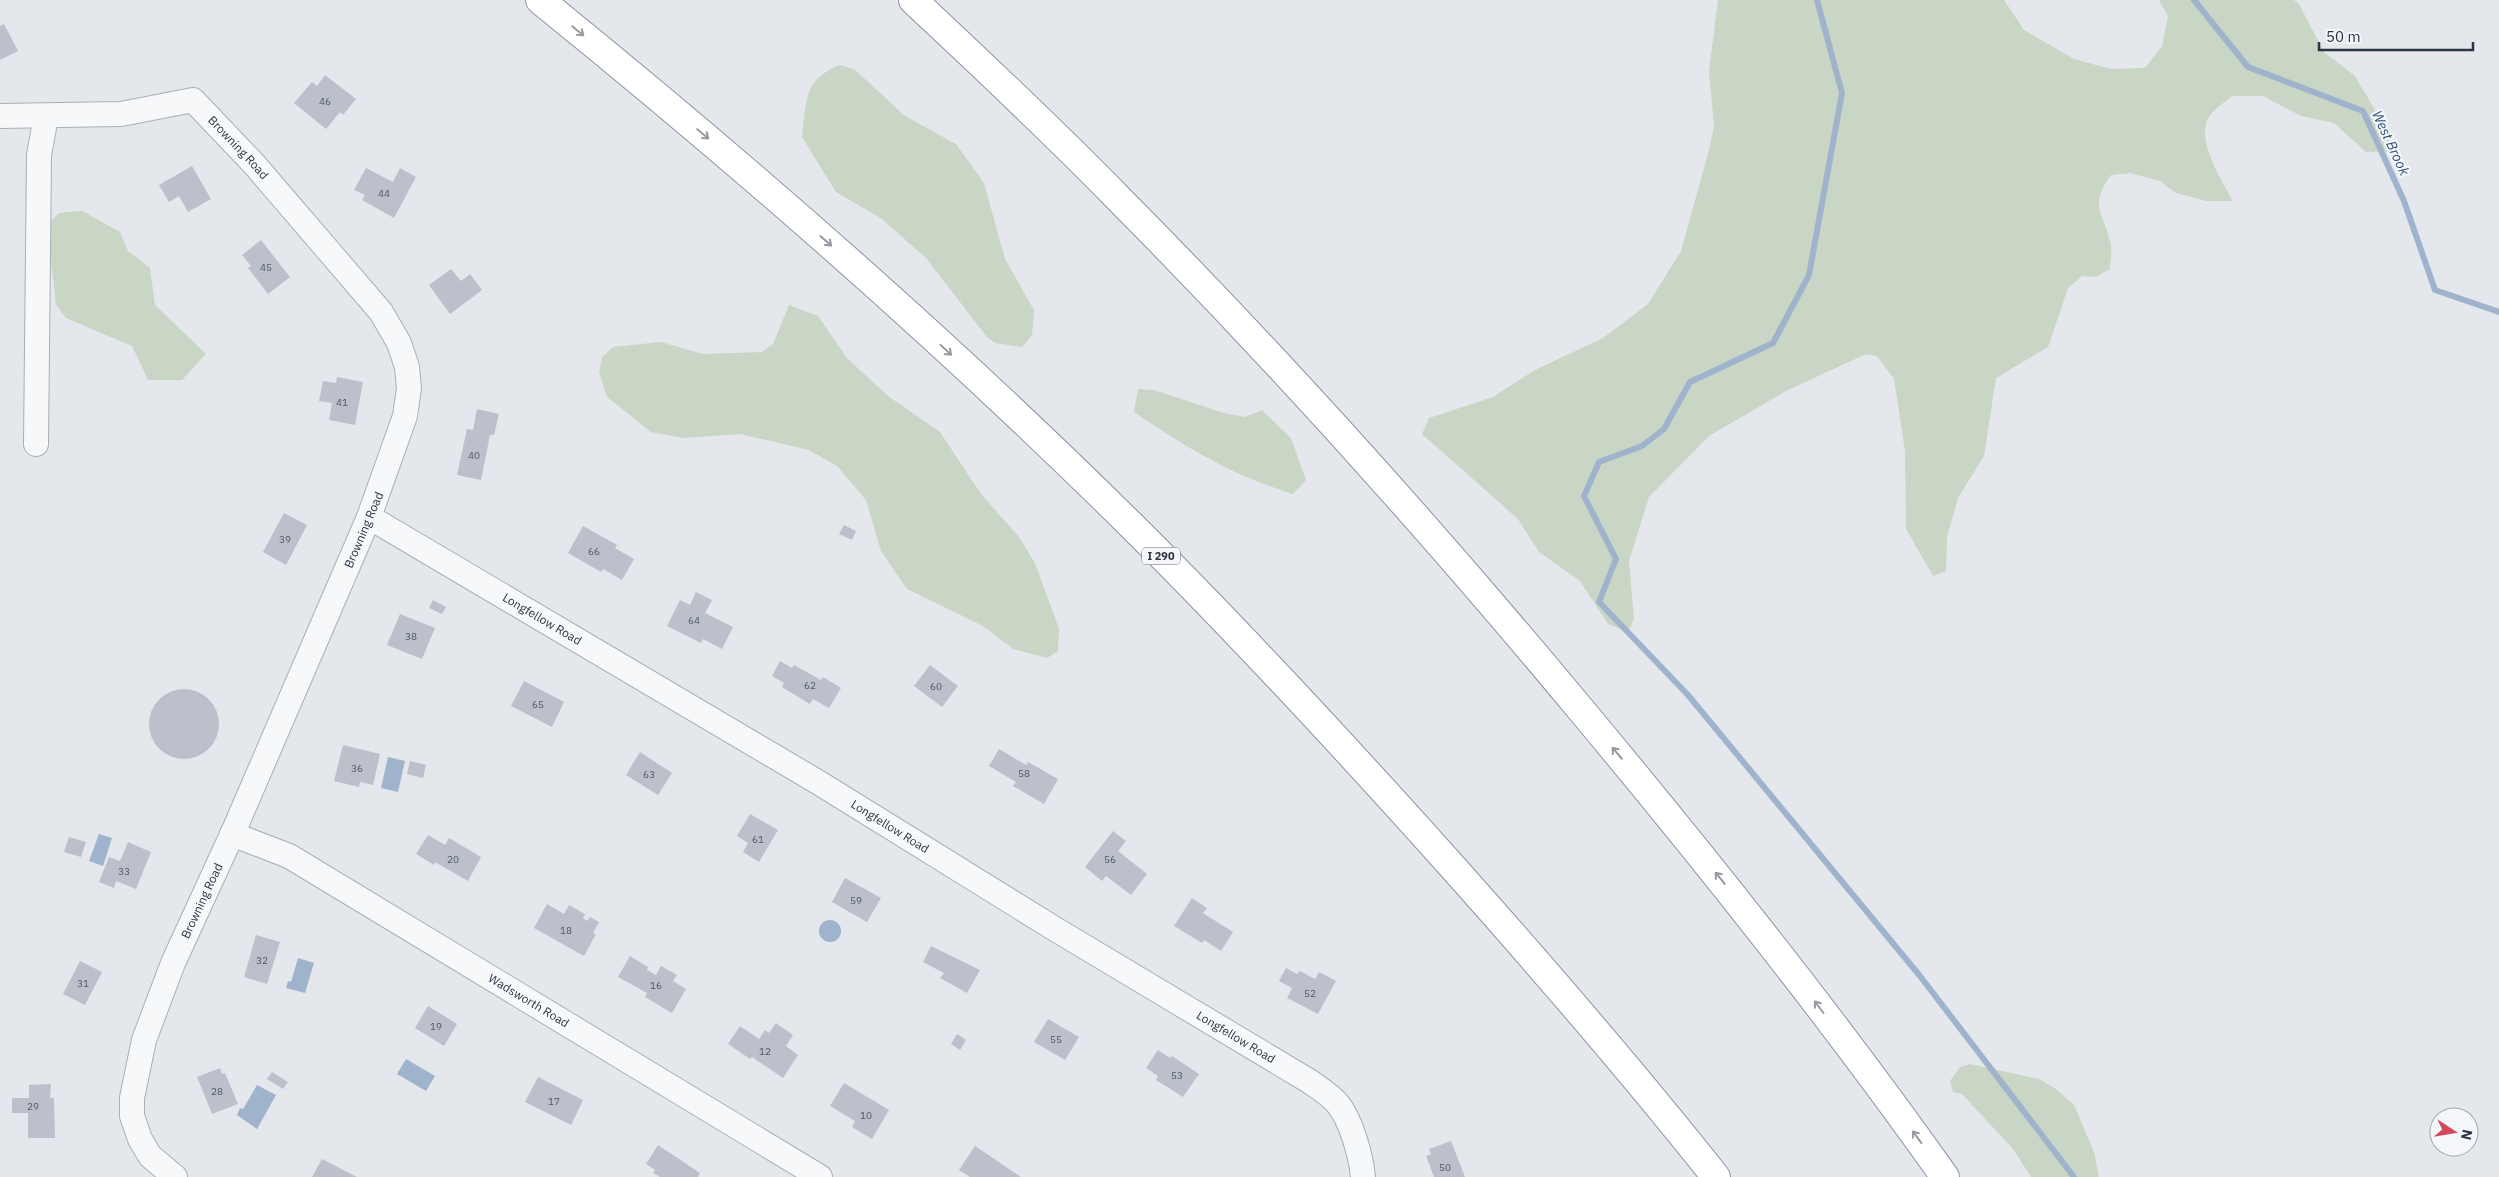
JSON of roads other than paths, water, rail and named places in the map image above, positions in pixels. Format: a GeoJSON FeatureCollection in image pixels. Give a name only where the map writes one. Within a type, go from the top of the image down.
{"type":"FeatureCollection","features":[{"type":"Feature","properties":{"kind":"highway","name":"I 290"},"geometry":{"type":"LineString","coordinates":[[540,0],[724,152],[892,300],[1130,524],[1381,785],[1519,940],[1716,1177]]}},
{"type":"Feature","properties":{"kind":"highway"},"geometry":{"type":"LineString","coordinates":[[913,0],[1130,209],[1360,454],[1494,606],[1745,909],[1945,1177]]}},
{"type":"Feature","properties":{"kind":"street","name":"Browning Road"},"geometry":{"type":"LineString","coordinates":[[0,116],[46,117],[121,114],[193,100],[254,164],[375,304],[399,343],[407,367],[409,388],[405,416],[370,518],[232,834],[173,963],[144,1040],[132,1098],[134,1123],[144,1148],[157,1163],[175,1177]]}},
{"type":"Feature","properties":{"kind":"street"},"geometry":{"type":"LineString","coordinates":[[36,444],[39,155],[46,117]]}},
{"type":"Feature","properties":{"kind":"street","name":"Longfellow Road"},"geometry":{"type":"LineString","coordinates":[[370,518],[821,784],[1055,929],[1309,1081],[1332,1098],[1343,1112],[1357,1149],[1363,1177]]}},
{"type":"Feature","properties":{"kind":"street","name":"Wadsworth Road"},"geometry":{"type":"LineString","coordinates":[[232,834],[289,856],[820,1177]]}},
{"type":"Feature","properties":{"kind":"water"},"geometry":{"type":"Polygon","coordinates":[[[388,757],[405,761],[398,792],[381,788],[388,757]]]}},
{"type":"Feature","properties":{"kind":"water"},"geometry":{"type":"Polygon","coordinates":[[[99,834],[112,838],[103,866],[89,861],[99,834]]]}},
{"type":"Feature","properties":{"kind":"water"},"geometry":{"type":"Polygon","coordinates":[[[830,920],[838,923],[841,931],[838,939],[830,942],[822,939],[819,931],[822,923],[830,920]]]}},
{"type":"Feature","properties":{"kind":"water"},"geometry":{"type":"Polygon","coordinates":[[[298,958],[314,963],[305,993],[286,988],[288,981],[291,982],[298,958]]]}},
{"type":"Feature","properties":{"kind":"water"},"geometry":{"type":"Polygon","coordinates":[[[406,1059],[435,1076],[426,1091],[397,1074],[406,1059]]]}},
{"type":"Feature","properties":{"kind":"water"},"geometry":{"type":"Polygon","coordinates":[[[257,1085],[276,1095],[257,1129],[237,1115],[240,1108],[243,1109],[257,1085]]]}},
{"type":"Feature","properties":{"kind":"waterway"},"geometry":{"type":"LineString","coordinates":[[1817,0],[1842,93],[1809,275],[1773,343],[1690,382],[1664,429],[1642,446],[1599,462],[1584,496],[1616,559],[1599,602],[1688,695],[1920,976],[2074,1177]]}},
{"type":"Feature","properties":{"kind":"waterway","name":"West Brook"},"geometry":{"type":"LineString","coordinates":[[2194,0],[2248,67],[2363,111],[2404,201],[2435,290],[2499,312]]}}]}
